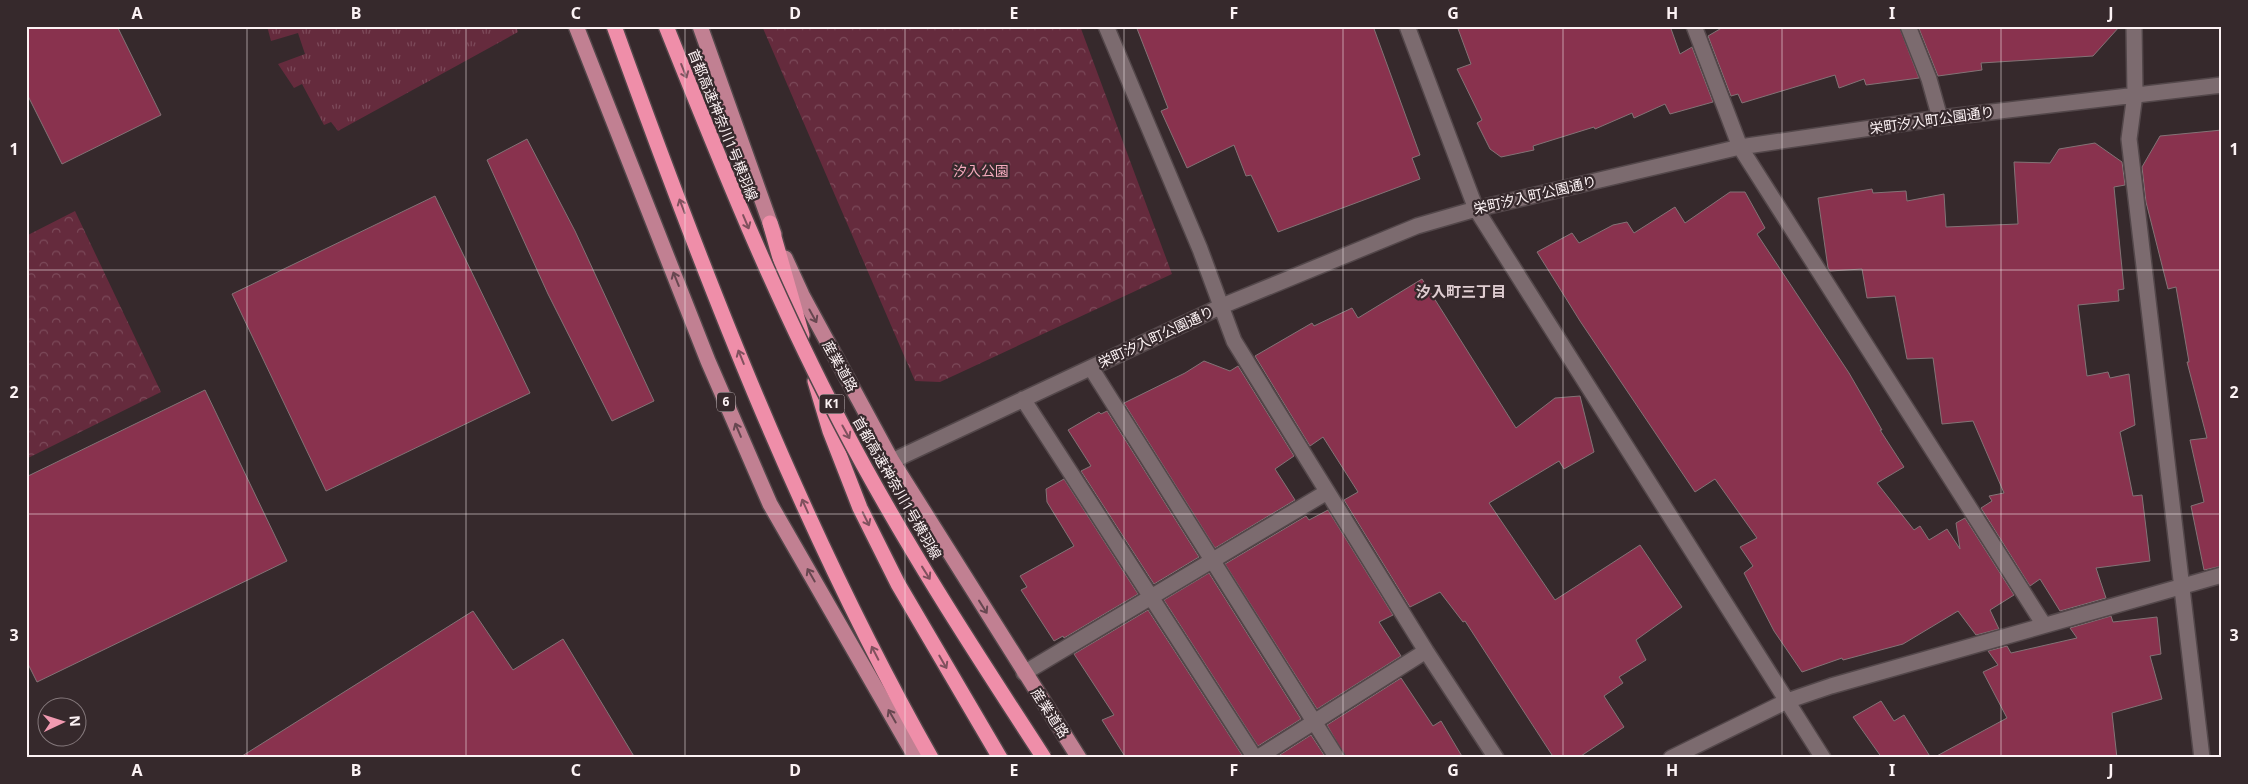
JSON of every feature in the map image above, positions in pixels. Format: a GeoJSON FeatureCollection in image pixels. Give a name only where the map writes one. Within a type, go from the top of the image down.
{"type":"FeatureCollection","features":[{"type":"Feature","properties":{"kind":"highway"},"geometry":{"type":"LineString","coordinates":[[614,26],[726,318],[780,451],[842,590],[931,758]]}},
{"type":"Feature","properties":{"kind":"highway","name":"首都高速神奈川1号横羽線"},"geometry":{"type":"LineString","coordinates":[[666,26],[720,162],[779,299],[842,425],[909,544],[1044,758]]}},
{"type":"Feature","properties":{"kind":"highway"},"geometry":{"type":"LineString","coordinates":[[770,223],[830,431],[850,485],[898,584],[1000,758]]}},
{"type":"Feature","properties":{"kind":"main road","name":"6"},"geometry":{"type":"LineString","coordinates":[[576,26],[708,362],[770,504],[916,758]]}},
{"type":"Feature","properties":{"kind":"main road","name":"産業道路"},"geometry":{"type":"LineString","coordinates":[[700,26],[770,223],[802,295],[892,461],[1079,758]]}},
{"type":"Feature","properties":{"kind":"street"},"geometry":{"type":"LineString","coordinates":[[1106,26],[1200,249],[1238,348],[1426,651],[1496,758]]}},
{"type":"Feature","properties":{"kind":"street"},"geometry":{"type":"LineString","coordinates":[[1407,26],[1476,209],[1823,758]]}},
{"type":"Feature","properties":{"kind":"street"},"geometry":{"type":"LineString","coordinates":[[1694,26],[1740,147],[2044,625]]}},
{"type":"Feature","properties":{"kind":"street"},"geometry":{"type":"LineString","coordinates":[[1908,26],[1940,118]]}},
{"type":"Feature","properties":{"kind":"street"},"geometry":{"type":"LineString","coordinates":[[2134,26],[2135,94],[2129,139],[2202,758]]}},
{"type":"Feature","properties":{"kind":"street","name":"栄町汐入町公園通り"},"geometry":{"type":"LineString","coordinates":[[892,461],[1222,306],[1417,226],[1476,209],[1740,147],[1940,118],[2222,85]]}},
{"type":"Feature","properties":{"kind":"street"},"geometry":{"type":"LineString","coordinates":[[1091,368],[1337,758]]}},
{"type":"Feature","properties":{"kind":"street"},"geometry":{"type":"LineString","coordinates":[[1023,399],[1256,758],[1426,651]]}},
{"type":"Feature","properties":{"kind":"street"},"geometry":{"type":"LineString","coordinates":[[1024,672],[1152,598],[1327,492]]}},
{"type":"Feature","properties":{"kind":"street"},"geometry":{"type":"LineString","coordinates":[[1671,758],[1786,701],[1831,686],[2222,575]]}},
{"type":"Feature","properties":{"kind":"green space"},"geometry":{"type":"Polygon","coordinates":[[[267,26],[516,26],[518,32],[338,131],[331,122],[324,125],[302,84],[294,88],[278,64],[305,54],[298,33],[271,41],[267,26]]]}},
{"type":"Feature","properties":{"kind":"green space","name":"汐入公園"},"geometry":{"type":"Polygon","coordinates":[[[762,26],[1080,26],[1172,274],[940,382],[915,381],[762,26]]]}},
{"type":"Feature","properties":{"kind":"green space"},"geometry":{"type":"Polygon","coordinates":[[[75,211],[161,392],[26,459],[26,236],[75,211]]]}},
{"type":"Feature","properties":{"kind":"building"},"geometry":{"type":"Polygon","coordinates":[[[26,26],[117,26],[161,115],[62,164],[26,92],[26,26]]]}},
{"type":"Feature","properties":{"kind":"building"},"geometry":{"type":"Polygon","coordinates":[[[1136,26],[1373,26],[1420,155],[1412,158],[1420,179],[1278,232],[1251,175],[1246,176],[1234,145],[1187,168],[1161,111],[1168,108],[1136,26]]]}},
{"type":"Feature","properties":{"kind":"building"},"geometry":{"type":"Polygon","coordinates":[[[1457,26],[1670,26],[1680,54],[1692,47],[1713,102],[1670,114],[1665,104],[1634,118],[1632,113],[1595,129],[1594,127],[1533,146],[1534,150],[1501,157],[1490,149],[1477,123],[1482,120],[1457,69],[1471,64],[1457,26]]]}},
{"type":"Feature","properties":{"kind":"building"},"geometry":{"type":"Polygon","coordinates":[[[1725,26],[1899,26],[1919,78],[1866,85],[1864,79],[1839,88],[1835,75],[1742,103],[1738,94],[1731,96],[1708,36],[1725,26]]]}},
{"type":"Feature","properties":{"kind":"building"},"geometry":{"type":"Polygon","coordinates":[[[1918,26],[2120,26],[2093,56],[1981,63],[1982,70],[1938,76],[1918,26]]]}},
{"type":"Feature","properties":{"kind":"building"},"geometry":{"type":"Polygon","coordinates":[[[2222,130],[2222,566],[2204,570],[2191,506],[2204,502],[2190,440],[2207,438],[2187,362],[2189,362],[2176,287],[2168,289],[2146,202],[2142,167],[2160,136],[2222,130]]]}},
{"type":"Feature","properties":{"kind":"building"},"geometry":{"type":"Polygon","coordinates":[[[527,139],[575,231],[654,401],[612,421],[548,294],[487,160],[527,139]]]}},
{"type":"Feature","properties":{"kind":"building"},"geometry":{"type":"Polygon","coordinates":[[[2095,143],[2122,162],[2125,185],[2114,187],[2124,289],[2118,290],[2119,301],[2078,305],[2087,376],[2108,372],[2110,378],[2129,374],[2135,425],[2120,432],[2133,496],[2142,495],[2150,561],[2096,568],[2106,598],[2060,611],[2040,579],[2030,586],[1981,508],[1992,501],[1989,496],[2004,493],[1973,421],[1942,424],[1933,358],[1907,359],[1895,296],[1867,298],[1862,269],[1830,271],[1828,268],[1818,198],[1872,189],[1873,193],[1906,191],[1907,201],[1944,194],[1946,227],[2018,224],[2014,162],[2050,163],[2059,149],[2095,143]]]}},
{"type":"Feature","properties":{"kind":"building"},"geometry":{"type":"Polygon","coordinates":[[[1730,192],[1745,192],[1765,228],[1757,234],[1849,373],[1882,430],[1880,430],[1904,467],[1877,483],[1914,530],[1920,526],[1929,540],[1947,529],[1960,549],[1956,523],[1965,518],[2014,595],[1990,610],[1999,629],[1976,635],[1958,611],[1903,644],[1843,660],[1842,658],[1802,672],[1774,631],[1744,573],[1753,566],[1740,547],[1757,538],[1715,479],[1695,492],[1580,321],[1537,252],[1572,233],[1579,243],[1613,225],[1627,222],[1634,233],[1675,207],[1685,223],[1730,192]]]}},
{"type":"Feature","properties":{"kind":"building"},"geometry":{"type":"Polygon","coordinates":[[[435,196],[530,393],[326,491],[232,294],[435,196]]]}},
{"type":"Feature","properties":{"kind":"building"},"geometry":{"type":"Polygon","coordinates":[[[1422,279],[1516,428],[1555,398],[1580,396],[1594,452],[1564,469],[1559,461],[1489,503],[1555,600],[1640,545],[1682,607],[1636,640],[1646,660],[1619,677],[1623,683],[1604,696],[1624,727],[1578,758],[1554,758],[1465,621],[1463,622],[1440,592],[1410,607],[1344,500],[1358,492],[1323,437],[1310,446],[1255,356],[1312,323],[1314,326],[1352,308],[1358,318],[1422,279]]]}},
{"type":"Feature","properties":{"kind":"building"},"geometry":{"type":"Polygon","coordinates":[[[1204,361],[1230,371],[1238,366],[1294,456],[1275,469],[1295,500],[1215,548],[1124,403],[1185,373],[1204,361]]]}},
{"type":"Feature","properties":{"kind":"building"},"geometry":{"type":"Polygon","coordinates":[[[205,390],[287,561],[37,682],[26,660],[26,477],[205,390]]]}},
{"type":"Feature","properties":{"kind":"building"},"geometry":{"type":"Polygon","coordinates":[[[1107,411],[1199,557],[1154,584],[1081,471],[1091,466],[1068,430],[1099,412],[1101,414],[1107,411]]]}},
{"type":"Feature","properties":{"kind":"building"},"geometry":{"type":"Polygon","coordinates":[[[1064,479],[1138,594],[1064,638],[1063,636],[1054,641],[1021,590],[1027,587],[1020,576],[1074,546],[1047,502],[1046,489],[1064,479]]]}},
{"type":"Feature","properties":{"kind":"building"},"geometry":{"type":"Polygon","coordinates":[[[1328,510],[1393,615],[1379,622],[1401,656],[1317,709],[1225,564],[1306,516],[1309,520],[1328,510]]]}},
{"type":"Feature","properties":{"kind":"building"},"geometry":{"type":"Polygon","coordinates":[[[1209,573],[1301,719],[1258,746],[1164,600],[1209,573]]]}},
{"type":"Feature","properties":{"kind":"building"},"geometry":{"type":"Polygon","coordinates":[[[1148,610],[1244,758],[1126,758],[1102,720],[1114,715],[1074,654],[1148,610]]]}},
{"type":"Feature","properties":{"kind":"building"},"geometry":{"type":"Polygon","coordinates":[[[473,611],[513,670],[563,639],[635,758],[239,758],[473,611]]]}},
{"type":"Feature","properties":{"kind":"building"},"geometry":{"type":"Polygon","coordinates":[[[2111,616],[2113,622],[2157,617],[2161,654],[2150,656],[2162,699],[2112,713],[2117,758],[1933,758],[2007,718],[1983,672],[1998,665],[1988,651],[2007,646],[2011,653],[2077,638],[2070,628],[2111,616]]]}},
{"type":"Feature","properties":{"kind":"building"},"geometry":{"type":"Polygon","coordinates":[[[1401,678],[1433,726],[1441,721],[1463,758],[1346,758],[1327,725],[1401,678]]]}},
{"type":"Feature","properties":{"kind":"building"},"geometry":{"type":"Polygon","coordinates":[[[1881,701],[1894,721],[1904,715],[1931,758],[1882,758],[1853,717],[1881,701]]]}},
{"type":"Feature","properties":{"kind":"building"},"geometry":{"type":"Polygon","coordinates":[[[1311,735],[1326,758],[1275,758],[1311,735]]]}},
{"type":"Feature","properties":{"kind":"district","name":"汐入町三丁目"},"geometry":{"type":"Point","coordinates":[1461,292]}}]}
